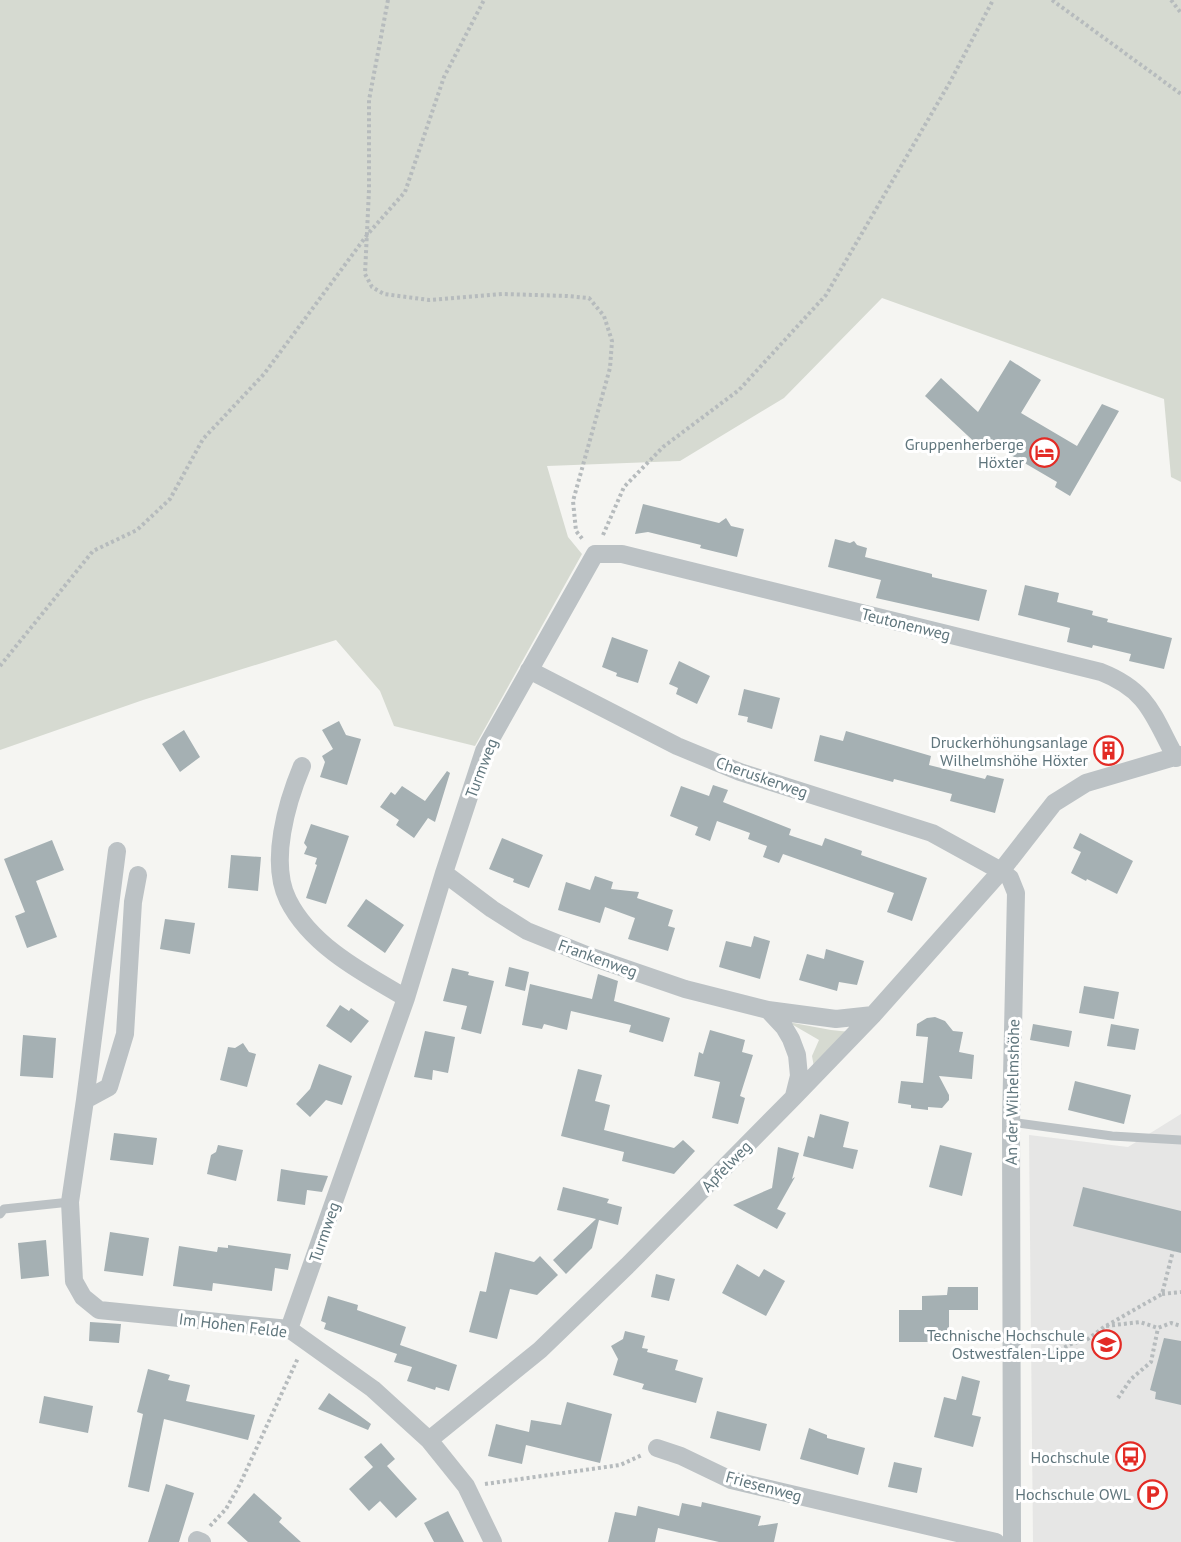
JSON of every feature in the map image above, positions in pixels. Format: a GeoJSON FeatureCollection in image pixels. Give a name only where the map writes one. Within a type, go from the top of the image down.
{"type":"FeatureCollection","features":[{"type":"Feature","properties":{"kind":"street","name":"Turmweg"},"geometry":{"type":"LineString","coordinates":[[289,1329],[406,998],[484,751],[595,554]]}},
{"type":"Feature","properties":{"kind":"street","name":"Teutonenweg"},"geometry":{"type":"LineString","coordinates":[[595,554],[622,554],[1101,672],[1120,679],[1134,688],[1157,719],[1178,756]]}},
{"type":"Feature","properties":{"kind":"street","name":"Cheruskerweg"},"geometry":{"type":"LineString","coordinates":[[529,670],[677,746],[740,771],[932,833],[1001,871]]}},
{"type":"Feature","properties":{"kind":"street"},"geometry":{"type":"LineString","coordinates":[[1001,871],[1054,803],[1086,783],[1178,756]]}},
{"type":"Feature","properties":{"kind":"street"},"geometry":{"type":"LineString","coordinates":[[302,766],[287,807],[281,842],[281,871],[288,899],[310,931],[346,962],[406,998]]}},
{"type":"Feature","properties":{"kind":"street","name":"Im Hohen Felde"},"geometry":{"type":"LineString","coordinates":[[117,851],[70,1202],[74,1281],[83,1297],[99,1310],[289,1329],[373,1389],[429,1440],[466,1486],[493,1542]]}},
{"type":"Feature","properties":{"kind":"street","name":"Apfelweg"},"geometry":{"type":"LineString","coordinates":[[429,1440],[540,1350],[627,1266],[873,1015],[1001,871]]}},
{"type":"Feature","properties":{"kind":"street","name":"An der Wilhelmshöhe"},"geometry":{"type":"LineString","coordinates":[[1001,871],[1010,878],[1016,893],[1011,1122],[1012,1542]]}},
{"type":"Feature","properties":{"kind":"street","name":"Frankenweg"},"geometry":{"type":"LineString","coordinates":[[444,873],[492,909],[527,931],[685,989],[768,1010],[836,1019],[873,1015]]}},
{"type":"Feature","properties":{"kind":"street"},"geometry":{"type":"LineString","coordinates":[[85,1100],[109,1087],[125,1034],[138,875]]}},
{"type":"Feature","properties":{"kind":"street"},"geometry":{"type":"LineString","coordinates":[[768,1010],[784,1027],[797,1055],[799,1076],[794,1097]]}},
{"type":"Feature","properties":{"kind":"street","name":"Friesenweg"},"geometry":{"type":"LineString","coordinates":[[657,1448],[681,1456],[731,1480],[996,1542]]}},
{"type":"Feature","properties":{"kind":"lane"},"geometry":{"type":"LineString","coordinates":[[1011,1122],[1112,1136],[1181,1140]]}},
{"type":"Feature","properties":{"kind":"lane"},"geometry":{"type":"LineString","coordinates":[[0,1214],[4,1209],[70,1202]]}},
{"type":"Feature","properties":{"kind":"path"},"geometry":{"type":"LineString","coordinates":[[388,0],[369,100],[365,274],[372,287],[384,294],[429,300],[503,294],[589,298],[604,316],[612,341],[610,368],[573,501],[576,531],[595,554],[624,486],[663,447],[739,390],[826,295],[950,82],[993,0]]}},
{"type":"Feature","properties":{"kind":"path"},"geometry":{"type":"LineString","coordinates":[[0,666],[93,551],[137,530],[170,499],[203,439],[264,374],[367,235],[405,192],[444,77],[484,0]]}},
{"type":"Feature","properties":{"kind":"path"},"geometry":{"type":"LineString","coordinates":[[1052,0],[1181,94]]}},
{"type":"Feature","properties":{"kind":"path"},"geometry":{"type":"LineString","coordinates":[[1171,0],[1181,13]]}},
{"type":"Feature","properties":{"kind":"path"},"geometry":{"type":"LineString","coordinates":[[1162,1294],[1173,1251]]}},
{"type":"Feature","properties":{"kind":"path"},"geometry":{"type":"LineString","coordinates":[[1034,1355],[1052,1354],[1071,1344],[1089,1339],[1104,1327],[1162,1294],[1181,1292]]}},
{"type":"Feature","properties":{"kind":"path"},"geometry":{"type":"LineString","coordinates":[[1104,1327],[1140,1322],[1158,1328],[1171,1323],[1181,1326]]}},
{"type":"Feature","properties":{"kind":"path"},"geometry":{"type":"LineString","coordinates":[[1118,1398],[1131,1379],[1151,1362],[1158,1328]]}},
{"type":"Feature","properties":{"kind":"path"},"geometry":{"type":"LineString","coordinates":[[200,1541],[225,1509],[240,1484],[306,1341]]}},
{"type":"Feature","properties":{"kind":"path"},"geometry":{"type":"LineString","coordinates":[[466,1486],[584,1472],[620,1465],[657,1448]]}},
{"type":"Feature","properties":{"kind":"shaded area"},"geometry":{"type":"Polygon","coordinates":[[[0,0],[1181,0],[1181,482],[1171,477],[1164,399],[882,298],[784,398],[680,461],[547,466],[568,537],[582,554],[475,746],[394,726],[380,691],[336,640],[143,700],[0,750],[0,0]]]}},
{"type":"Feature","properties":{"kind":"shaded area"},"geometry":{"type":"Polygon","coordinates":[[[788,1022],[860,1033],[816,1078],[812,1056],[819,1040],[788,1022]]]}},
{"type":"Feature","properties":{"kind":"shaded area","name":"Technische Hochschule Ostwestfalen-Lippe"},"geometry":{"type":"Polygon","coordinates":[[[1181,1114],[1181,1542],[1033,1542],[1029,1135],[1128,1147],[1181,1114]]]}},
{"type":"Feature","properties":{"kind":"building"},"geometry":{"type":"Polygon","coordinates":[[[1010,360],[1041,380],[1021,413],[1077,446],[1102,404],[1119,411],[1070,496],[1055,487],[1057,482],[987,441],[981,448],[925,396],[941,378],[978,412],[1010,360]]]}},
{"type":"Feature","properties":{"kind":"building"},"geometry":{"type":"Polygon","coordinates":[[[643,504],[719,523],[726,518],[731,526],[744,529],[737,557],[700,548],[701,545],[648,532],[635,534],[643,504]]]}},
{"type":"Feature","properties":{"kind":"building"},"geometry":{"type":"Polygon","coordinates":[[[835,539],[850,543],[854,541],[857,545],[867,548],[865,557],[932,574],[932,577],[987,590],[979,621],[876,598],[881,580],[828,567],[835,539]]]}},
{"type":"Feature","properties":{"kind":"building"},"geometry":{"type":"Polygon","coordinates":[[[1025,585],[1059,593],[1057,602],[1093,611],[1092,615],[1108,619],[1107,622],[1172,638],[1164,669],[1129,661],[1131,654],[1093,645],[1092,648],[1067,642],[1070,628],[1018,615],[1025,585]]]}},
{"type":"Feature","properties":{"kind":"building"},"geometry":{"type":"Polygon","coordinates":[[[612,637],[648,650],[638,683],[616,676],[617,673],[602,667],[612,637]]]}},
{"type":"Feature","properties":{"kind":"building"},"geometry":{"type":"Polygon","coordinates":[[[679,661],[710,676],[697,704],[676,694],[678,688],[669,684],[679,661]]]}},
{"type":"Feature","properties":{"kind":"building"},"geometry":{"type":"Polygon","coordinates":[[[744,689],[780,698],[772,729],[747,722],[748,717],[738,715],[744,689]]]}},
{"type":"Feature","properties":{"kind":"building"},"geometry":{"type":"Polygon","coordinates":[[[339,721],[346,735],[361,739],[347,785],[320,777],[325,762],[322,756],[333,749],[322,730],[339,721]]]}},
{"type":"Feature","properties":{"kind":"building"},"geometry":{"type":"Polygon","coordinates":[[[184,730],[200,757],[180,772],[162,744],[184,730]]]}},
{"type":"Feature","properties":{"kind":"building"},"geometry":{"type":"Polygon","coordinates":[[[846,731],[931,756],[929,765],[985,779],[987,775],[1004,779],[995,813],[950,801],[952,794],[894,779],[893,782],[814,761],[820,735],[843,741],[846,731]]]}},
{"type":"Feature","properties":{"kind":"building"},"geometry":{"type":"Polygon","coordinates":[[[447,771],[450,773],[435,822],[428,818],[414,838],[396,825],[399,820],[380,807],[391,792],[395,795],[402,786],[425,801],[447,771]]]}},
{"type":"Feature","properties":{"kind":"building"},"geometry":{"type":"Polygon","coordinates":[[[713,785],[728,790],[723,802],[791,829],[789,835],[822,846],[825,838],[862,851],[861,855],[927,878],[912,921],[887,912],[894,893],[783,854],[779,863],[763,857],[767,846],[748,839],[750,833],[717,821],[710,841],[695,835],[698,827],[670,816],[681,786],[709,796],[713,785]]]}},
{"type":"Feature","properties":{"kind":"building"},"geometry":{"type":"Polygon","coordinates":[[[311,824],[349,836],[326,904],[306,898],[317,865],[315,864],[317,858],[304,854],[307,847],[304,843],[311,824]]]}},
{"type":"Feature","properties":{"kind":"building"},"geometry":{"type":"Polygon","coordinates":[[[1080,833],[1133,861],[1117,894],[1071,873],[1081,852],[1073,848],[1080,833]]]}},
{"type":"Feature","properties":{"kind":"building"},"geometry":{"type":"Polygon","coordinates":[[[502,838],[543,855],[529,888],[489,869],[502,838]]]}},
{"type":"Feature","properties":{"kind":"building"},"geometry":{"type":"Polygon","coordinates":[[[52,840],[64,870],[36,881],[57,937],[27,948],[15,916],[25,912],[4,859],[52,840]]]}},
{"type":"Feature","properties":{"kind":"building"},"geometry":{"type":"Polygon","coordinates":[[[231,855],[261,857],[258,891],[228,888],[231,855]]]}},
{"type":"Feature","properties":{"kind":"building"},"geometry":{"type":"Polygon","coordinates":[[[595,876],[613,882],[611,889],[639,892],[637,898],[673,910],[668,926],[675,928],[668,951],[628,939],[635,918],[605,907],[600,923],[558,910],[566,882],[590,890],[595,876]]]}},
{"type":"Feature","properties":{"kind":"building"},"geometry":{"type":"Polygon","coordinates":[[[366,899],[404,925],[385,953],[347,926],[366,899]]]}},
{"type":"Feature","properties":{"kind":"building"},"geometry":{"type":"Polygon","coordinates":[[[165,919],[195,923],[190,954],[160,949],[165,919]]]}},
{"type":"Feature","properties":{"kind":"building"},"geometry":{"type":"Polygon","coordinates":[[[754,936],[770,941],[760,979],[719,967],[726,941],[751,947],[754,936]]]}},
{"type":"Feature","properties":{"kind":"building"},"geometry":{"type":"Polygon","coordinates":[[[826,949],[864,961],[857,985],[839,982],[837,991],[799,980],[807,954],[824,959],[826,949]]]}},
{"type":"Feature","properties":{"kind":"building"},"geometry":{"type":"Polygon","coordinates":[[[509,967],[529,972],[525,991],[505,986],[509,967]]]}},
{"type":"Feature","properties":{"kind":"building"},"geometry":{"type":"Polygon","coordinates":[[[452,968],[469,972],[468,975],[494,981],[481,1034],[461,1029],[467,1006],[443,1001],[452,968]]]}},
{"type":"Feature","properties":{"kind":"building"},"geometry":{"type":"Polygon","coordinates":[[[598,974],[618,981],[614,1001],[670,1018],[663,1042],[629,1032],[631,1025],[571,1011],[567,1030],[544,1024],[542,1029],[522,1025],[530,984],[592,999],[598,974]]]}},
{"type":"Feature","properties":{"kind":"building"},"geometry":{"type":"Polygon","coordinates":[[[1084,986],[1119,992],[1114,1019],[1079,1013],[1084,986]]]}},
{"type":"Feature","properties":{"kind":"building"},"geometry":{"type":"Polygon","coordinates":[[[340,1005],[349,1011],[351,1008],[369,1021],[351,1043],[326,1026],[340,1005]]]}},
{"type":"Feature","properties":{"kind":"building"},"geometry":{"type":"Polygon","coordinates":[[[935,1017],[945,1021],[953,1031],[963,1032],[959,1052],[974,1055],[972,1079],[939,1076],[949,1095],[949,1100],[942,1108],[928,1107],[928,1110],[911,1108],[911,1105],[898,1103],[901,1081],[923,1083],[928,1037],[916,1036],[917,1024],[927,1018],[935,1017]]]}},
{"type":"Feature","properties":{"kind":"building"},"geometry":{"type":"Polygon","coordinates":[[[1033,1024],[1072,1031],[1069,1047],[1030,1040],[1033,1024]]]}},
{"type":"Feature","properties":{"kind":"building"},"geometry":{"type":"Polygon","coordinates":[[[1111,1024],[1139,1029],[1135,1050],[1107,1046],[1111,1024]]]}},
{"type":"Feature","properties":{"kind":"building"},"geometry":{"type":"Polygon","coordinates":[[[710,1030],[745,1040],[742,1052],[753,1055],[740,1096],[745,1098],[738,1124],[712,1118],[720,1082],[694,1076],[699,1052],[703,1054],[710,1030]]]}},
{"type":"Feature","properties":{"kind":"building"},"geometry":{"type":"Polygon","coordinates":[[[425,1031],[455,1037],[448,1073],[433,1070],[432,1080],[414,1077],[425,1031]]]}},
{"type":"Feature","properties":{"kind":"building"},"geometry":{"type":"Polygon","coordinates":[[[23,1035],[56,1038],[53,1078],[20,1076],[23,1035]]]}},
{"type":"Feature","properties":{"kind":"building"},"geometry":{"type":"Polygon","coordinates":[[[243,1043],[249,1052],[256,1054],[247,1087],[220,1080],[228,1047],[235,1048],[243,1043]]]}},
{"type":"Feature","properties":{"kind":"building"},"geometry":{"type":"Polygon","coordinates":[[[319,1064],[352,1076],[342,1105],[326,1100],[310,1117],[296,1104],[310,1089],[319,1064]]]}},
{"type":"Feature","properties":{"kind":"building"},"geometry":{"type":"Polygon","coordinates":[[[578,1069],[602,1075],[595,1101],[610,1105],[604,1130],[674,1148],[683,1140],[695,1151],[674,1174],[622,1161],[624,1152],[561,1136],[578,1069]]]}},
{"type":"Feature","properties":{"kind":"building"},"geometry":{"type":"Polygon","coordinates":[[[1075,1081],[1131,1095],[1124,1124],[1068,1110],[1075,1081]]]}},
{"type":"Feature","properties":{"kind":"building"},"geometry":{"type":"Polygon","coordinates":[[[820,1114],[849,1122],[843,1147],[858,1150],[853,1169],[803,1156],[808,1136],[814,1138],[820,1114]]]}},
{"type":"Feature","properties":{"kind":"building"},"geometry":{"type":"Polygon","coordinates":[[[114,1133],[157,1138],[153,1165],[110,1160],[114,1133]]]}},
{"type":"Feature","properties":{"kind":"building"},"geometry":{"type":"Polygon","coordinates":[[[218,1145],[243,1150],[236,1181],[207,1174],[211,1155],[216,1152],[218,1145]]]}},
{"type":"Feature","properties":{"kind":"building"},"geometry":{"type":"Polygon","coordinates":[[[940,1145],[972,1153],[962,1196],[929,1187],[940,1145]]]}},
{"type":"Feature","properties":{"kind":"building"},"geometry":{"type":"Polygon","coordinates":[[[778,1147],[799,1153],[792,1179],[795,1177],[777,1209],[786,1213],[777,1229],[733,1205],[772,1188],[778,1147]]]}},
{"type":"Feature","properties":{"kind":"building"},"geometry":{"type":"Polygon","coordinates":[[[281,1169],[328,1176],[322,1192],[307,1190],[305,1205],[277,1201],[281,1169]]]}},
{"type":"Feature","properties":{"kind":"building"},"geometry":{"type":"Polygon","coordinates":[[[563,1187],[609,1199],[607,1203],[622,1207],[618,1225],[599,1220],[592,1248],[566,1274],[553,1260],[596,1219],[557,1210],[563,1187]]]}},
{"type":"Feature","properties":{"kind":"building"},"geometry":{"type":"Polygon","coordinates":[[[1083,1187],[1181,1211],[1181,1253],[1073,1226],[1083,1187]]]}},
{"type":"Feature","properties":{"kind":"building"},"geometry":{"type":"Polygon","coordinates":[[[110,1232],[149,1238],[143,1276],[104,1271],[110,1232]]]}},
{"type":"Feature","properties":{"kind":"building"},"geometry":{"type":"Polygon","coordinates":[[[46,1240],[49,1276],[21,1279],[18,1243],[46,1240]]]}},
{"type":"Feature","properties":{"kind":"building"},"geometry":{"type":"Polygon","coordinates":[[[228,1245],[291,1254],[288,1270],[275,1268],[272,1291],[213,1283],[212,1291],[173,1286],[179,1246],[217,1252],[218,1247],[228,1248],[228,1245]]]}},
{"type":"Feature","properties":{"kind":"building"},"geometry":{"type":"Polygon","coordinates":[[[495,1252],[534,1262],[540,1256],[558,1275],[537,1295],[510,1289],[497,1339],[469,1332],[480,1291],[486,1292],[495,1252]]]}},
{"type":"Feature","properties":{"kind":"building"},"geometry":{"type":"Polygon","coordinates":[[[737,1264],[759,1277],[764,1269],[785,1281],[766,1316],[722,1293],[737,1264]]]}},
{"type":"Feature","properties":{"kind":"building"},"geometry":{"type":"Polygon","coordinates":[[[656,1274],[675,1279],[669,1301],[651,1297],[656,1274]]]}},
{"type":"Feature","properties":{"kind":"building"},"geometry":{"type":"Polygon","coordinates":[[[948,1287],[978,1287],[978,1310],[949,1310],[949,1342],[899,1342],[899,1310],[922,1310],[922,1296],[947,1295],[948,1287]]]}},
{"type":"Feature","properties":{"kind":"building"},"geometry":{"type":"Polygon","coordinates":[[[328,1296],[358,1305],[357,1310],[406,1327],[400,1345],[457,1365],[449,1391],[436,1387],[435,1390],[407,1381],[412,1367],[394,1362],[397,1354],[324,1329],[326,1323],[321,1321],[328,1296]]]}},
{"type":"Feature","properties":{"kind":"building"},"geometry":{"type":"Polygon","coordinates":[[[90,1322],[121,1324],[119,1343],[89,1341],[90,1322]]]}},
{"type":"Feature","properties":{"kind":"building"},"geometry":{"type":"Polygon","coordinates":[[[625,1331],[645,1336],[642,1348],[648,1349],[647,1352],[678,1360],[675,1370],[703,1378],[696,1403],[642,1389],[644,1384],[613,1375],[618,1359],[611,1346],[623,1339],[625,1331]]]}},
{"type":"Feature","properties":{"kind":"building"},"geometry":{"type":"Polygon","coordinates":[[[1164,1338],[1181,1341],[1181,1405],[1155,1399],[1156,1392],[1150,1390],[1164,1338]]]}},
{"type":"Feature","properties":{"kind":"building"},"geometry":{"type":"Polygon","coordinates":[[[148,1369],[170,1375],[168,1380],[190,1385],[186,1401],[255,1415],[248,1440],[164,1419],[149,1492],[128,1487],[143,1414],[137,1412],[148,1369]]]}},
{"type":"Feature","properties":{"kind":"building"},"geometry":{"type":"Polygon","coordinates":[[[962,1376],[980,1381],[972,1415],[981,1417],[973,1447],[934,1437],[944,1397],[956,1400],[962,1376]]]}},
{"type":"Feature","properties":{"kind":"building"},"geometry":{"type":"Polygon","coordinates":[[[329,1393],[371,1424],[368,1430],[318,1409],[329,1393]]]}},
{"type":"Feature","properties":{"kind":"building"},"geometry":{"type":"Polygon","coordinates":[[[44,1396],[93,1406],[88,1433],[39,1423],[44,1396]]]}},
{"type":"Feature","properties":{"kind":"building"},"geometry":{"type":"Polygon","coordinates":[[[567,1402],[612,1414],[600,1463],[526,1445],[522,1464],[488,1456],[496,1424],[529,1432],[531,1420],[561,1425],[567,1402]]]}},
{"type":"Feature","properties":{"kind":"building"},"geometry":{"type":"Polygon","coordinates":[[[717,1411],[767,1424],[760,1451],[710,1438],[717,1411]]]}},
{"type":"Feature","properties":{"kind":"building"},"geometry":{"type":"Polygon","coordinates":[[[809,1428],[827,1435],[827,1438],[865,1448],[858,1475],[800,1459],[809,1428]]]}},
{"type":"Feature","properties":{"kind":"building"},"geometry":{"type":"Polygon","coordinates":[[[381,1443],[395,1459],[387,1466],[417,1499],[396,1518],[380,1501],[369,1511],[349,1489],[373,1467],[364,1457],[381,1443]]]}},
{"type":"Feature","properties":{"kind":"building"},"geometry":{"type":"Polygon","coordinates":[[[894,1462],[922,1468],[917,1493],[888,1487],[894,1462]]]}},
{"type":"Feature","properties":{"kind":"building"},"geometry":{"type":"Polygon","coordinates":[[[166,1484],[194,1493],[179,1542],[148,1542],[166,1484]]]}},
{"type":"Feature","properties":{"kind":"building"},"geometry":{"type":"Polygon","coordinates":[[[254,1493],[282,1518],[279,1522],[301,1542],[248,1542],[227,1523],[254,1493]]]}},
{"type":"Feature","properties":{"kind":"building"},"geometry":{"type":"Polygon","coordinates":[[[702,1502],[761,1516],[758,1526],[778,1523],[774,1542],[719,1542],[658,1528],[655,1542],[608,1542],[615,1512],[636,1516],[638,1506],[679,1516],[682,1503],[701,1507],[702,1502]]]}},
{"type":"Feature","properties":{"kind":"building"},"geometry":{"type":"Polygon","coordinates":[[[448,1511],[464,1542],[434,1542],[424,1523],[448,1511]]]}},
{"type":"Feature","properties":{"kind":"place","name":"Gruppenherberge Höxter"},"geometry":{"type":"Point","coordinates":[1045,453]}},
{"type":"Feature","properties":{"kind":"place","name":"Druckerhöhungsanlage Wilhelmshöhe Höxter"},"geometry":{"type":"Point","coordinates":[1109,751]}},
{"type":"Feature","properties":{"kind":"place","name":"Technische Hochschule Ostwestfalen-Lippe"},"geometry":{"type":"Point","coordinates":[1106,1344]}},
{"type":"Feature","properties":{"kind":"place","name":"Hochschule"},"geometry":{"type":"Point","coordinates":[1131,1457]}},
{"type":"Feature","properties":{"kind":"place","name":"Hochschule OWL"},"geometry":{"type":"Point","coordinates":[1152,1494]}}]}
